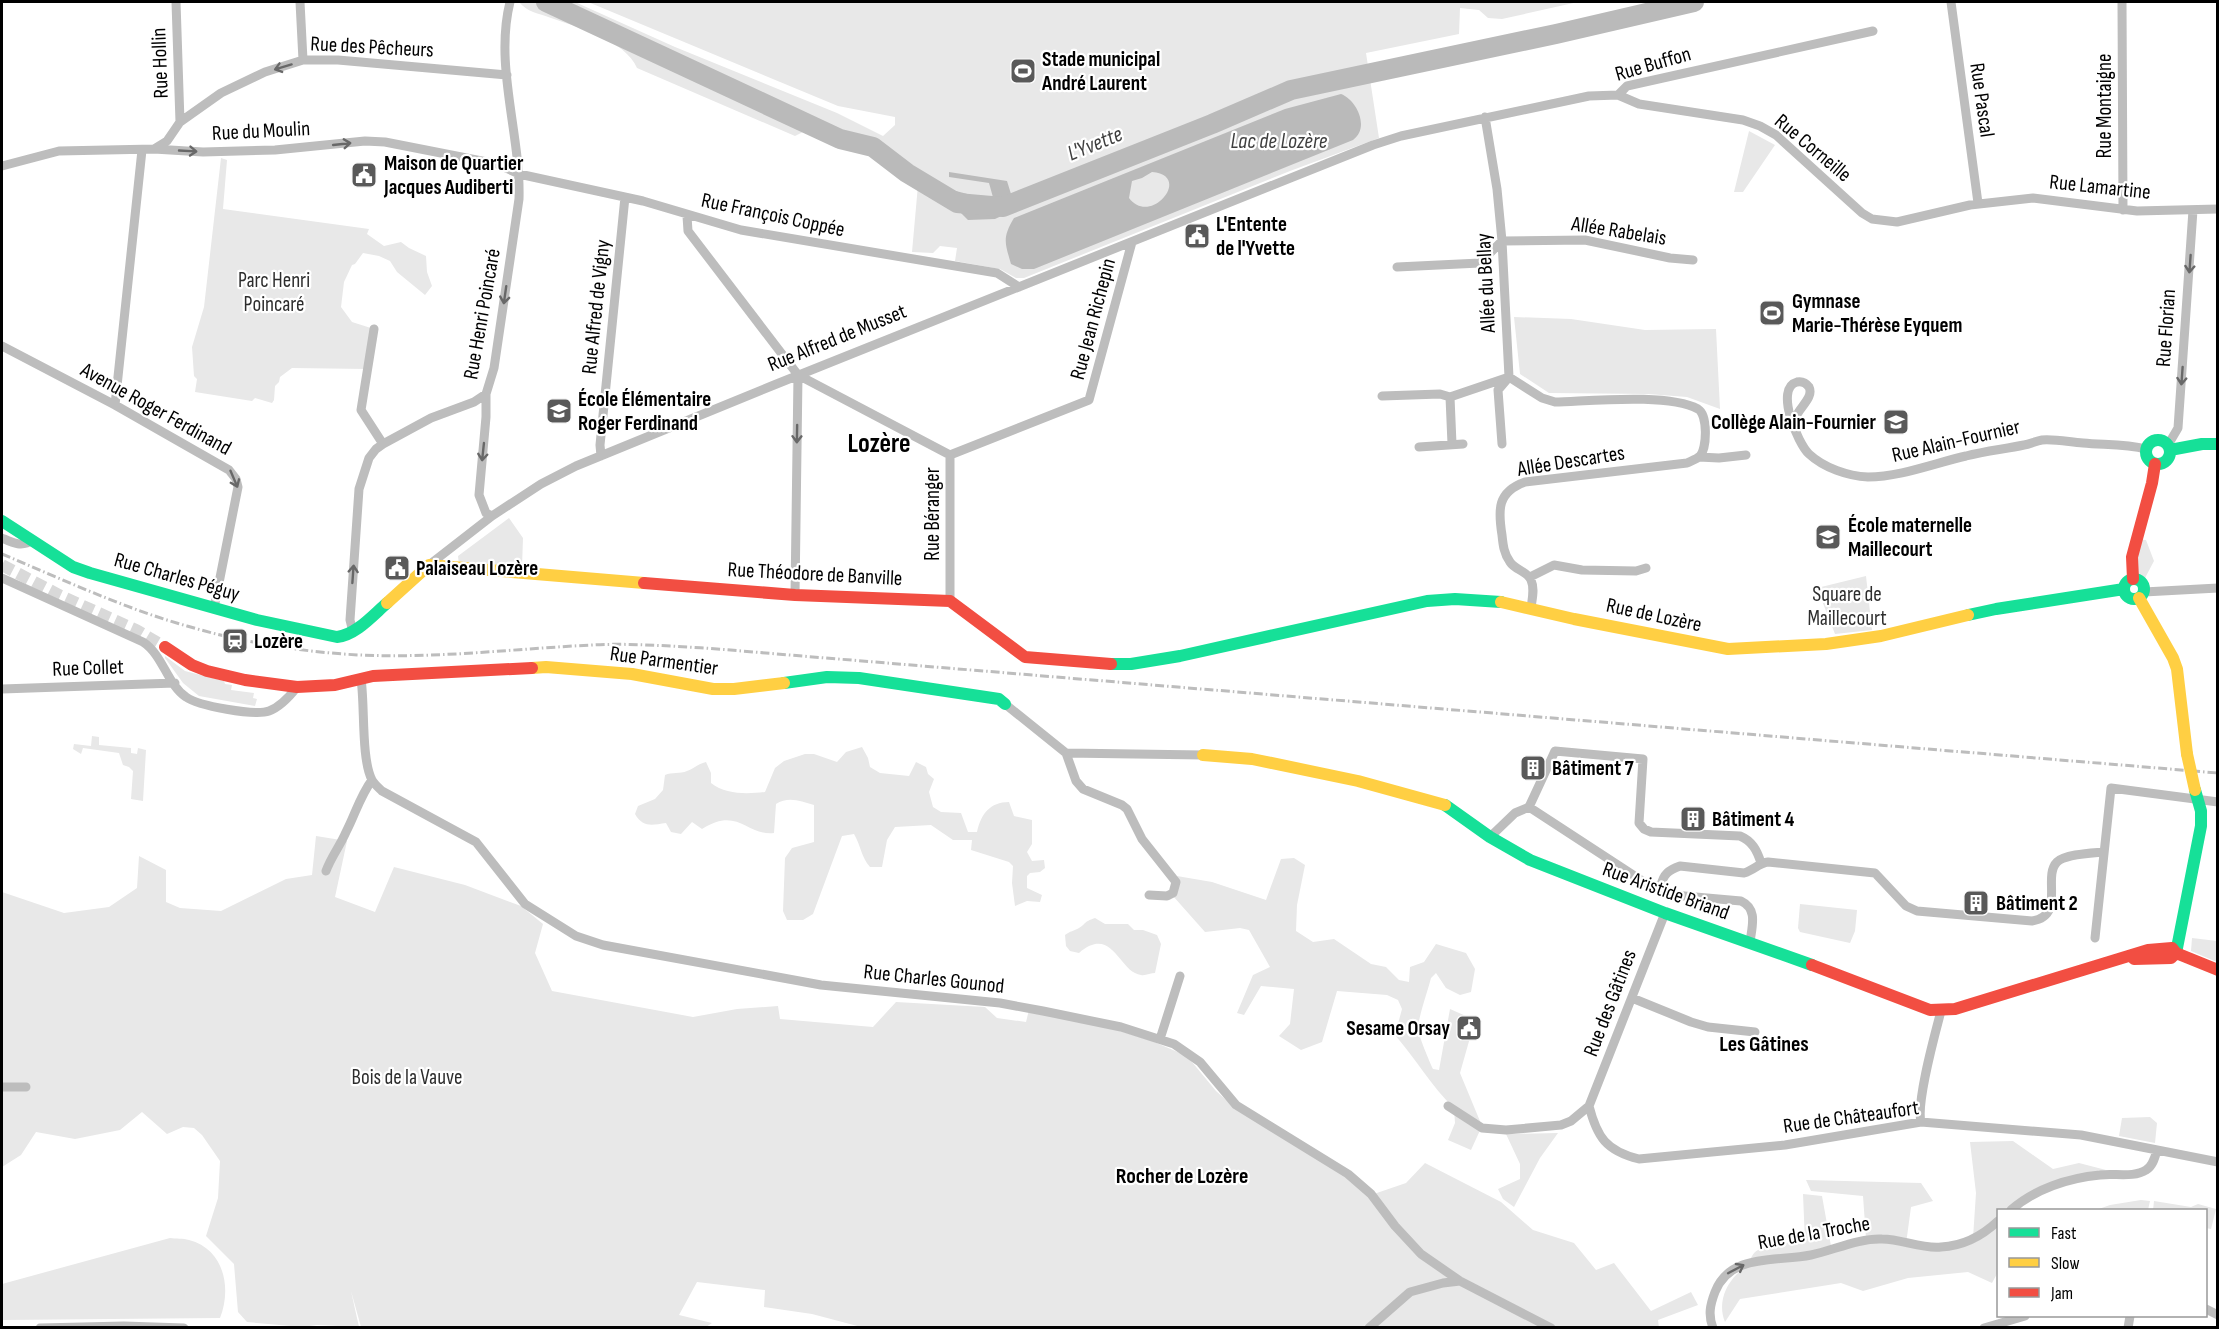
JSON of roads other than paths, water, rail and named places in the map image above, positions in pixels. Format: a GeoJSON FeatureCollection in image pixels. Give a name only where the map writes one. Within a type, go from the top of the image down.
{"type":"FeatureCollection","features":[{"type":"Feature","properties":{"kind":"street","name":"Rue Hollin"},"geometry":{"type":"LineString","coordinates":[[176,2],[180,122]]}},
{"type":"Feature","properties":{"kind":"street"},"geometry":{"type":"LineString","coordinates":[[300,2],[303,60]]}},
{"type":"Feature","properties":{"kind":"street","name":"Rue Henri Poincaré"},"geometry":{"type":"LineString","coordinates":[[353,632],[350,620],[359,489],[369,458],[376,448],[383,444],[431,418],[474,402],[486,394],[496,357],[519,199],[519,174],[505,39],[510,2]]}},
{"type":"Feature","properties":{"kind":"street","name":"Rue Pascal"},"geometry":{"type":"LineString","coordinates":[[1951,2],[1978,203]]}},
{"type":"Feature","properties":{"kind":"street","name":"Rue Montaigne"},"geometry":{"type":"LineString","coordinates":[[2122,2],[2122,210]]}},
{"type":"Feature","properties":{"kind":"street","name":"Rue Buffon"},"geometry":{"type":"LineString","coordinates":[[1373,145],[1401,136],[1485,117],[1589,96],[1618,95],[1627,86],[1873,31]]}},
{"type":"Feature","properties":{"kind":"street","name":"Rue des Pêcheurs"},"geometry":{"type":"LineString","coordinates":[[154,149],[167,141],[180,122],[222,93],[265,72],[303,60],[338,60],[507,75]]}},
{"type":"Feature","properties":{"kind":"street","name":"Rue Corneille"},"geometry":{"type":"LineString","coordinates":[[1618,95],[1639,104],[1743,120],[1760,126],[1776,135],[1862,213],[1872,219],[1897,222],[1978,203]]}},
{"type":"Feature","properties":{"kind":"street","name":"Allée du Bellay"},"geometry":{"type":"LineString","coordinates":[[1485,117],[1497,189],[1502,241],[1509,377],[1497,390],[1502,444]]}},
{"type":"Feature","properties":{"kind":"street","name":"Rue du Moulin"},"geometry":{"type":"LineString","coordinates":[[2,166],[60,151],[275,150],[365,141],[385,142],[497,164],[519,174]]}},
{"type":"Feature","properties":{"kind":"street","name":"Rue Alfred de Musset"},"geometry":{"type":"LineString","coordinates":[[353,632],[391,601],[429,565],[492,516],[542,484],[601,456],[798,375],[1373,145]]}},
{"type":"Feature","properties":{"kind":"street"},"geometry":{"type":"LineString","coordinates":[[115,405],[142,150]]}},
{"type":"Feature","properties":{"kind":"street","name":"Rue François Coppée"},"geometry":{"type":"LineString","coordinates":[[519,174],[625,196],[687,216],[789,240],[997,273],[1019,287]]}},
{"type":"Feature","properties":{"kind":"street","name":"Rue Alfred de Vigny"},"geometry":{"type":"LineString","coordinates":[[601,456],[600,445],[625,196]]}},
{"type":"Feature","properties":{"kind":"street","name":"Rue Lamartine"},"geometry":{"type":"LineString","coordinates":[[1978,203],[2034,198],[2122,210],[2217,209]]}},
{"type":"Feature","properties":{"kind":"street","name":"Rue Florian"},"geometry":{"type":"LineString","coordinates":[[2169,448],[2178,428],[2193,210]]}},
{"type":"Feature","properties":{"kind":"street"},"geometry":{"type":"LineString","coordinates":[[687,216],[688,231],[798,375],[795,595]]}},
{"type":"Feature","properties":{"kind":"street","name":"Allée Rabelais"},"geometry":{"type":"LineString","coordinates":[[1502,241],[1585,240],[1670,258],[1694,260]]}},
{"type":"Feature","properties":{"kind":"street"},"geometry":{"type":"LineString","coordinates":[[1397,267],[1480,263],[1502,241]]}},
{"type":"Feature","properties":{"kind":"street","name":"Rue Jean Richepin"},"geometry":{"type":"LineString","coordinates":[[950,455],[1089,400],[1132,242]]}},
{"type":"Feature","properties":{"kind":"street"},"geometry":{"type":"LineString","coordinates":[[374,329],[361,410],[383,444]]}},
{"type":"Feature","properties":{"kind":"street","name":"Avenue Roger Ferdinand"},"geometry":{"type":"LineString","coordinates":[[2,346],[115,405],[230,470],[238,487],[214,608]]}},
{"type":"Feature","properties":{"kind":"street","name":"Rue Béranger"},"geometry":{"type":"LineString","coordinates":[[798,375],[950,455],[950,601]]}},
{"type":"Feature","properties":{"kind":"street"},"geometry":{"type":"LineString","coordinates":[[1382,396],[1440,394],[1450,397],[1509,377],[1542,398],[1555,402],[1658,400],[1701,411],[1705,419],[1705,429],[1704,449],[1699,457]]}},
{"type":"Feature","properties":{"kind":"street"},"geometry":{"type":"LineString","coordinates":[[486,394],[479,495],[483,508],[492,516]]}},
{"type":"Feature","properties":{"kind":"street"},"geometry":{"type":"LineString","coordinates":[[1450,397],[1452,444]]}},
{"type":"Feature","properties":{"kind":"street","name":"Rue Alain-Fournier"},"geometry":{"type":"LineString","coordinates":[[1794,428],[1800,443],[1820,463],[1863,477],[1881,477],[1985,451],[2025,445],[2041,440],[2069,440],[2146,449]]}},
{"type":"Feature","properties":{"kind":"street"},"geometry":{"type":"LineString","coordinates":[[2155,464],[2147,457],[2146,449],[2154,441],[2161,441],[2169,448],[2217,444]]}},
{"type":"Feature","properties":{"kind":"street"},"geometry":{"type":"LineString","coordinates":[[1419,447],[1463,444]]}},
{"type":"Feature","properties":{"kind":"street"},"geometry":{"type":"LineString","coordinates":[[2155,464],[2166,461],[2169,448]]}},
{"type":"Feature","properties":{"kind":"street","name":"Allée Descartes"},"geometry":{"type":"LineString","coordinates":[[1530,577],[1510,564],[1504,550],[1499,516],[1500,506],[1503,497],[1514,485],[1688,463],[1699,457],[1719,458],[1746,455]]}},
{"type":"Feature","properties":{"kind":"street"},"geometry":{"type":"LineString","coordinates":[[2133,579],[2132,556],[2155,464]]}},
{"type":"Feature","properties":{"kind":"street","name":"Rue Charles Péguy"},"geometry":{"type":"LineString","coordinates":[[2,521],[81,570],[214,608],[328,636],[345,636],[353,632]]}},
{"type":"Feature","properties":{"kind":"street"},"geometry":{"type":"LineString","coordinates":[[2,538],[20,544],[32,540]]}},
{"type":"Feature","properties":{"kind":"street","name":"Rue Théodore de Banville"},"geometry":{"type":"LineString","coordinates":[[429,565],[795,595],[950,601]]}},
{"type":"Feature","properties":{"kind":"street"},"geometry":{"type":"LineString","coordinates":[[1531,608],[1533,588],[1530,577],[1554,565],[1582,570],[1636,571],[1646,568]]}},
{"type":"Feature","properties":{"kind":"street"},"geometry":{"type":"LineString","coordinates":[[2,578],[143,642],[155,653],[185,697],[196,702],[257,713],[270,711],[297,687]]}},
{"type":"Feature","properties":{"kind":"street"},"geometry":{"type":"LineString","coordinates":[[2133,579],[2126,583],[2124,589],[2129,597],[2217,588]]}},
{"type":"Feature","properties":{"kind":"street"},"geometry":{"type":"LineString","coordinates":[[2133,579],[2142,583],[2141,595],[2178,669],[2187,754],[2201,826],[2176,953]]}},
{"type":"Feature","properties":{"kind":"street","name":"Rue de Lozère"},"geometry":{"type":"LineString","coordinates":[[950,601],[1025,657],[1131,664],[1180,656],[1426,601],[1455,598],[1509,603],[1574,619],[1728,649],[1826,644],[1881,636],[1996,609],[2124,589]]}},
{"type":"Feature","properties":{"kind":"street","name":"Rue Parmentier"},"geometry":{"type":"LineString","coordinates":[[165,647],[192,665],[207,671],[244,680],[297,687],[335,685],[373,676],[546,667],[632,674],[713,689],[734,689],[827,677],[859,678],[999,699],[1005,704]]}},
{"type":"Feature","properties":{"kind":"street"},"geometry":{"type":"LineString","coordinates":[[326,871],[364,791],[372,780],[366,755],[356,680]]}},
{"type":"Feature","properties":{"kind":"street","name":"Rue Collet"},"geometry":{"type":"LineString","coordinates":[[2,689],[175,683]]}},
{"type":"Feature","properties":{"kind":"street"},"geometry":{"type":"LineString","coordinates":[[1005,704],[1066,753],[1076,781],[1083,789],[1127,809],[1142,839],[1176,882],[1173,893],[1167,896],[1149,895]]}},
{"type":"Feature","properties":{"kind":"street"},"geometry":{"type":"LineString","coordinates":[[1490,837],[1515,813],[1529,807],[1555,751],[1643,759],[1639,823],[1644,829],[1651,832],[1740,836],[1749,840],[1758,853],[1761,863]]}},
{"type":"Feature","properties":{"kind":"street"},"geometry":{"type":"LineString","coordinates":[[1066,753],[1203,755]]}},
{"type":"Feature","properties":{"kind":"street","name":"Rue Aristide Briand"},"geometry":{"type":"LineString","coordinates":[[1203,755],[1252,759],[1422,796],[1454,809],[1490,837],[1530,860],[1665,913],[1750,942],[1930,1010],[1955,1009],[2122,960],[2148,950],[2172,948],[2176,953],[2217,970]]}},
{"type":"Feature","properties":{"kind":"street","name":"Rue Charles Gounod"},"geometry":{"type":"LineString","coordinates":[[372,780],[382,791],[476,842],[525,904],[576,936],[603,945],[821,985],[1000,1003],[1121,1028],[1174,1044],[1191,1054],[1236,1105],[1348,1174],[1371,1194],[1420,1254],[1460,1281],[1551,1328]]}},
{"type":"Feature","properties":{"kind":"street"},"geometry":{"type":"LineString","coordinates":[[2095,938],[2111,789],[2196,795],[2217,802]]}},
{"type":"Feature","properties":{"kind":"street"},"geometry":{"type":"LineString","coordinates":[[1529,807],[1650,886],[1661,886]]}},
{"type":"Feature","properties":{"kind":"street"},"geometry":{"type":"LineString","coordinates":[[1750,942],[1753,920],[1752,910],[1748,904],[1741,901],[1673,895],[1665,892],[1661,886],[1662,878],[1670,870],[1680,866],[1744,873],[1754,870],[1761,863],[1768,862],[1875,873],[1906,906],[1917,911],[2032,921],[2040,920],[2050,908],[2056,862],[2065,857],[2103,852]]}},
{"type":"Feature","properties":{"kind":"street","name":"Rue des Gâtines"},"geometry":{"type":"LineString","coordinates":[[1589,1106],[1665,913]]}},
{"type":"Feature","properties":{"kind":"street"},"geometry":{"type":"LineString","coordinates":[[1160,1039],[1180,976]]}},
{"type":"Feature","properties":{"kind":"street"},"geometry":{"type":"LineString","coordinates":[[1632,998],[1708,1027],[1755,1032]]}},
{"type":"Feature","properties":{"kind":"street"},"geometry":{"type":"LineString","coordinates":[[1921,1122],[1919,1116],[1925,1081],[1941,1011]]}},
{"type":"Feature","properties":{"kind":"street"},"geometry":{"type":"LineString","coordinates":[[2,1087],[26,1086]]}},
{"type":"Feature","properties":{"kind":"street"},"geometry":{"type":"LineString","coordinates":[[1448,1106],[1482,1128],[1506,1130],[1561,1125],[1571,1121],[1589,1106]]}},
{"type":"Feature","properties":{"kind":"street","name":"Rue de Châteaufort"},"geometry":{"type":"LineString","coordinates":[[1589,1106],[1593,1124],[1600,1137],[1622,1155],[1639,1159],[1785,1145],[1921,1122],[2081,1135],[2217,1162]]}},
{"type":"Feature","properties":{"kind":"street"},"geometry":{"type":"LineString","coordinates":[[2012,1209],[2023,1200],[2057,1184],[2100,1175],[2138,1174],[2153,1162],[2157,1150]]}},
{"type":"Feature","properties":{"kind":"street","name":"Rue de la Troche"},"geometry":{"type":"LineString","coordinates":[[1713,1328],[1710,1305],[1719,1282],[1728,1271],[1738,1265],[1799,1257],[1882,1239],[1919,1246],[1941,1247],[1962,1244],[1977,1237],[1997,1222]]}},
{"type":"Feature","properties":{"kind":"street"},"geometry":{"type":"LineString","coordinates":[[1369,1328],[1410,1292],[1460,1281]]}},
{"type":"Feature","properties":{"kind":"street"},"geometry":{"type":"LineString","coordinates":[[1984,1328],[2022,1317]]}},
{"type":"Feature","properties":{"kind":"street"},"geometry":{"type":"LineString","coordinates":[[39,1328],[124,1326],[184,1328]]}},
{"type":"Feature","properties":{"kind":"water","name":"Lac de Lozère"},"geometry":{"type":"Polygon","coordinates":[[[1341,94],[1347,97],[1356,108],[1361,129],[1353,140],[1034,269],[1022,269],[1011,264],[1006,236],[1014,218],[1285,109],[1341,94]],[[1152,172],[1132,181],[1129,198],[1138,205],[1148,207],[1157,203],[1169,189],[1169,181],[1164,175],[1152,172]]]}},
{"type":"Feature","properties":{"kind":"water"},"geometry":{"type":"Polygon","coordinates":[[[949,172],[1007,181],[1011,194],[1020,191],[1033,197],[1031,202],[995,219],[968,220],[955,207],[956,191],[994,201],[989,183],[949,177],[949,172]]]}},
{"type":"Feature","properties":{"kind":"waterway","name":"L'Yvette"},"geometry":{"type":"LineString","coordinates":[[546,2],[840,139],[873,147],[907,173],[957,203],[1003,207],[1291,90],[1556,34],[1694,2]]}},
{"type":"Feature","properties":{"kind":"tunnel"},"geometry":{"type":"LineString","coordinates":[[2,565],[59,595],[136,630],[165,647]]}},
{"type":"Feature","properties":{"kind":"railway"},"geometry":{"type":"LineString","coordinates":[[2,554],[93,593],[163,619],[245,640],[343,654],[436,655],[606,644],[705,648],[2218,773]]}},
{"type":"Feature","properties":{"kind":"place","name":"Stade municipal André Laurent"},"geometry":{"type":"Point","coordinates":[1023,71]}},
{"type":"Feature","properties":{"kind":"place","name":"Maison de Quartier Jacques Audiberti"},"geometry":{"type":"Point","coordinates":[364,175]}},
{"type":"Feature","properties":{"kind":"place","name":"L'Entente de l'Yvette"},"geometry":{"type":"Point","coordinates":[1197,236]}},
{"type":"Feature","properties":{"kind":"place","name":"Gymnase Marie-Thérèse Eyquem"},"geometry":{"type":"Point","coordinates":[1772,313]}},
{"type":"Feature","properties":{"kind":"place","name":"École Élémentaire Roger Ferdinand"},"geometry":{"type":"Point","coordinates":[559,411]}},
{"type":"Feature","properties":{"kind":"place","name":"Collège Alain-Fournier"},"geometry":{"type":"Point","coordinates":[1896,422]}},
{"type":"Feature","properties":{"kind":"place","name":"École maternelle Maillecourt"},"geometry":{"type":"Point","coordinates":[1828,537]}},
{"type":"Feature","properties":{"kind":"place","name":"Palaiseau Lozère"},"geometry":{"type":"Point","coordinates":[397,568]}},
{"type":"Feature","properties":{"kind":"place","name":"Lozère"},"geometry":{"type":"Point","coordinates":[235,641]}},
{"type":"Feature","properties":{"kind":"place","name":"Bâtiment 7"},"geometry":{"type":"Point","coordinates":[1533,768]}},
{"type":"Feature","properties":{"kind":"place","name":"Bâtiment 4"},"geometry":{"type":"Point","coordinates":[1693,819]}},
{"type":"Feature","properties":{"kind":"place","name":"Bâtiment 2"},"geometry":{"type":"Point","coordinates":[1976,903]}},
{"type":"Feature","properties":{"kind":"place","name":"Sesame Orsay"},"geometry":{"type":"Point","coordinates":[1469,1028]}},
{"type":"Feature","properties":{"kind":"district","name":"Lozère"},"geometry":{"type":"Point","coordinates":[879,444]}},
{"type":"Feature","properties":{"kind":"district","name":"Les Gâtines"},"geometry":{"type":"Point","coordinates":[1764,1044]}},
{"type":"Feature","properties":{"kind":"district","name":"Rocher de Lozère"},"geometry":{"type":"Point","coordinates":[1182,1176]}},
{"type":"Feature","properties":{"kind":"park label","name":"Parc Henri Poincaré"},"geometry":{"type":"Point","coordinates":[274,292]}},
{"type":"Feature","properties":{"kind":"park label","name":"Square de Maillecourt"},"geometry":{"type":"Point","coordinates":[1847,606]}},
{"type":"Feature","properties":{"kind":"park label","name":"Bois de la Vauve"},"geometry":{"type":"Point","coordinates":[407,1077]}}]}
